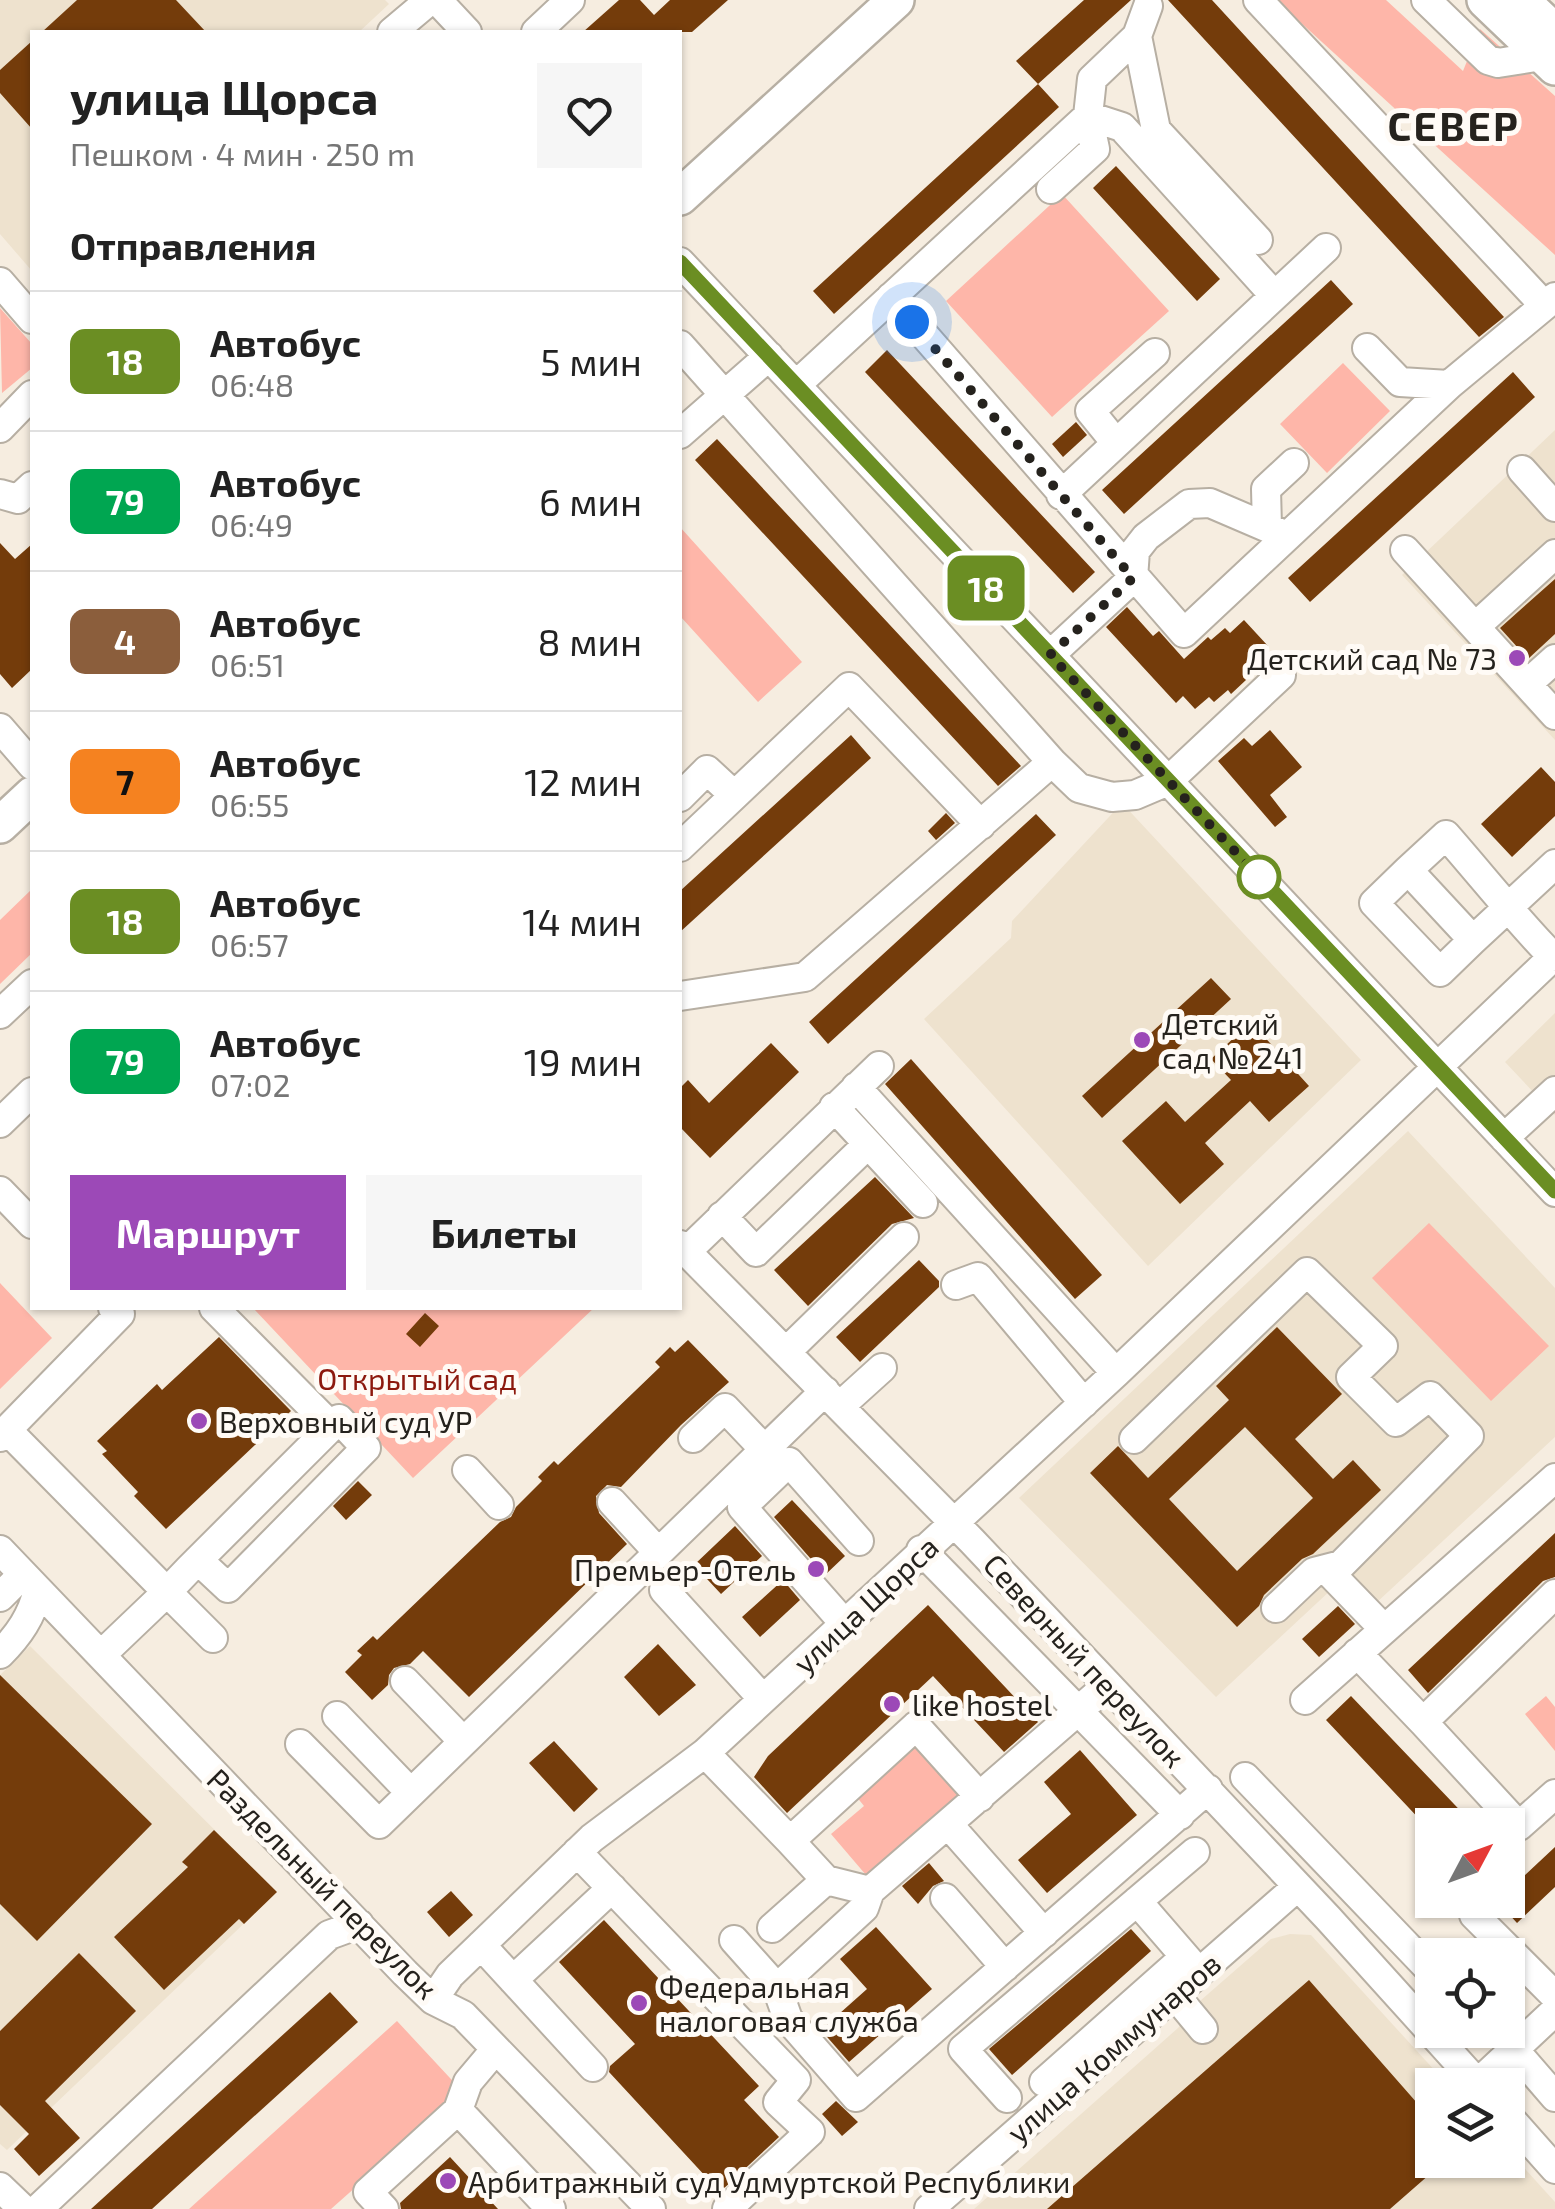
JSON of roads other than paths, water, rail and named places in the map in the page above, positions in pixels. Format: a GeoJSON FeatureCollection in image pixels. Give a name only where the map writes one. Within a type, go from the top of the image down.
{"type":"FeatureCollection","features":[{"type":"Feature","properties":{"kind":"main road"},"geometry":{"type":"LineString","coordinates":[[682,195],[896,0]]}},
{"type":"Feature","properties":{"kind":"main road"},"geometry":{"type":"LineString","coordinates":[[1485,0],[1551,52]]}},
{"type":"Feature","properties":{"kind":"main road"},"geometry":{"type":"LineString","coordinates":[[1521,0],[1551,52]]}},
{"type":"Feature","properties":{"kind":"main road"},"geometry":{"type":"LineString","coordinates":[[0,825],[30,797]]}},
{"type":"Feature","properties":{"kind":"street"},"geometry":{"type":"LineString","coordinates":[[395,30],[433,0],[465,30]]}},
{"type":"Feature","properties":{"kind":"street"},"geometry":{"type":"LineString","coordinates":[[538,30],[570,0]]}},
{"type":"Feature","properties":{"kind":"street"},"geometry":{"type":"LineString","coordinates":[[891,298],[1184,633],[1277,532],[1550,301],[1258,0]]}},
{"type":"Feature","properties":{"kind":"street"},"geometry":{"type":"LineString","coordinates":[[1426,0],[1488,60],[1498,63],[1551,52]]}},
{"type":"Feature","properties":{"kind":"street"},"geometry":{"type":"LineString","coordinates":[[1051,189],[1095,149],[1088,116],[1092,79],[1137,36],[1148,6]]}},
{"type":"Feature","properties":{"kind":"street"},"geometry":{"type":"LineString","coordinates":[[1137,36],[1156,130],[1258,240]]}},
{"type":"Feature","properties":{"kind":"street"},"geometry":{"type":"LineString","coordinates":[[1088,116],[1122,127],[1274,295]]}},
{"type":"Feature","properties":{"kind":"street"},"geometry":{"type":"LineString","coordinates":[[796,385],[1088,116]]}},
{"type":"Feature","properties":{"kind":"street"},"geometry":{"type":"LineString","coordinates":[[1060,495],[1326,248]]}},
{"type":"Feature","properties":{"kind":"street"},"geometry":{"type":"LineString","coordinates":[[682,264],[1555,1192]]}},
{"type":"Feature","properties":{"kind":"street"},"geometry":{"type":"LineString","coordinates":[[0,282],[30,317]]}},
{"type":"Feature","properties":{"kind":"street"},"geometry":{"type":"LineString","coordinates":[[682,347],[1079,788],[1112,797],[1136,794],[1168,781],[1281,674]]}},
{"type":"Feature","properties":{"kind":"street"},"geometry":{"type":"LineString","coordinates":[[1367,348],[1400,382],[1450,384]]}},
{"type":"Feature","properties":{"kind":"street"},"geometry":{"type":"LineString","coordinates":[[1116,444],[1090,412],[1155,353]]}},
{"type":"Feature","properties":{"kind":"street"},"geometry":{"type":"LineString","coordinates":[[682,432],[768,356]]}},
{"type":"Feature","properties":{"kind":"street"},"geometry":{"type":"LineString","coordinates":[[1277,532],[1266,489],[1294,463]]}},
{"type":"Feature","properties":{"kind":"street"},"geometry":{"type":"LineString","coordinates":[[1522,470],[1555,507]]}},
{"type":"Feature","properties":{"kind":"street"},"geometry":{"type":"LineString","coordinates":[[0,494],[18,499],[30,488]]}},
{"type":"Feature","properties":{"kind":"street"},"geometry":{"type":"LineString","coordinates":[[1050,655],[1133,578],[1135,551],[1189,504],[1210,504],[1277,532]]}},
{"type":"Feature","properties":{"kind":"street"},"geometry":{"type":"LineString","coordinates":[[1406,550],[1555,715]]}},
{"type":"Feature","properties":{"kind":"street"},"geometry":{"type":"LineString","coordinates":[[1475,627],[1555,554]]}},
{"type":"Feature","properties":{"kind":"street"},"geometry":{"type":"LineString","coordinates":[[1528,684],[1555,659]]}},
{"type":"Feature","properties":{"kind":"street"},"geometry":{"type":"LineString","coordinates":[[682,841],[849,687],[980,824]]}},
{"type":"Feature","properties":{"kind":"street"},"geometry":{"type":"LineString","coordinates":[[1,732],[30,763]]}},
{"type":"Feature","properties":{"kind":"street"},"geometry":{"type":"LineString","coordinates":[[682,996],[805,977],[1052,762]]}},
{"type":"Feature","properties":{"kind":"street"},"geometry":{"type":"LineString","coordinates":[[682,794],[708,770],[734,794]]}},
{"type":"Feature","properties":{"kind":"street"},"geometry":{"type":"LineString","coordinates":[[1554,956],[1509,907],[1446,835],[1374,902],[1440,972],[1473,940],[1509,907],[1555,864]]}},
{"type":"Feature","properties":{"kind":"street"},"geometry":{"type":"LineString","coordinates":[[1408,870],[1473,940]]}},
{"type":"Feature","properties":{"kind":"street","name":"улица Щорса"},"geometry":{"type":"LineString","coordinates":[[433,2000],[450,1975],[578,1852],[705,1754],[1116,1373],[1554,956]]}},
{"type":"Feature","properties":{"kind":"street"},"geometry":{"type":"LineString","coordinates":[[0,1014],[30,986]]}},
{"type":"Feature","properties":{"kind":"street"},"geometry":{"type":"LineString","coordinates":[[683,1248],[722,1216],[879,1066]]}},
{"type":"Feature","properties":{"kind":"street"},"geometry":{"type":"LineString","coordinates":[[856,1087],[1116,1373]]}},
{"type":"Feature","properties":{"kind":"street"},"geometry":{"type":"LineString","coordinates":[[1504,1138],[1555,1091]]}},
{"type":"Feature","properties":{"kind":"street"},"geometry":{"type":"LineString","coordinates":[[0,1123],[30,1094]]}},
{"type":"Feature","properties":{"kind":"street"},"geometry":{"type":"LineString","coordinates":[[834,1108],[923,1202]]}},
{"type":"Feature","properties":{"kind":"street"},"geometry":{"type":"LineString","coordinates":[[722,1216],[756,1252],[868,1144]]}},
{"type":"Feature","properties":{"kind":"street"},"geometry":{"type":"LineString","coordinates":[[0,1191],[30,1222]]}},
{"type":"Feature","properties":{"kind":"street"},"geometry":{"type":"LineString","coordinates":[[786,1352],[904,1237]]}},
{"type":"Feature","properties":{"kind":"street","name":"Северный переулок"},"geometry":{"type":"LineString","coordinates":[[683,1248],[954,1522],[1464,2068]]}},
{"type":"Feature","properties":{"kind":"street"},"geometry":{"type":"LineString","coordinates":[[1134,1439],[1308,1272],[1384,1346],[1350,1377],[1396,1422],[1430,1396],[1470,1436],[1341,1565],[1314,1572],[1276,1608]]}},
{"type":"Feature","properties":{"kind":"street"},"geometry":{"type":"LineString","coordinates":[[956,1286],[978,1277],[1084,1403]]}},
{"type":"Feature","properties":{"kind":"street"},"geometry":{"type":"LineString","coordinates":[[116,1310],[120,1314],[3,1434],[213,1638]]}},
{"type":"Feature","properties":{"kind":"street"},"geometry":{"type":"LineString","coordinates":[[216,1310],[331,1426]]}},
{"type":"Feature","properties":{"kind":"street"},"geometry":{"type":"LineString","coordinates":[[300,1744],[379,1824],[764,1448],[832,1398],[882,1368]]}},
{"type":"Feature","properties":{"kind":"street"},"geometry":{"type":"LineString","coordinates":[[692,1438],[725,1408],[764,1448]]}},
{"type":"Feature","properties":{"kind":"street"},"geometry":{"type":"LineString","coordinates":[[100,1655],[339,1419],[366,1448],[228,1588],[198,1560]]}},
{"type":"Feature","properties":{"kind":"street"},"geometry":{"type":"LineString","coordinates":[[844,1623],[742,1507],[790,1462],[859,1541]]}},
{"type":"Feature","properties":{"kind":"street"},"geometry":{"type":"LineString","coordinates":[[467,1470],[499,1505]]}},
{"type":"Feature","properties":{"kind":"street"},"geometry":{"type":"LineString","coordinates":[[1305,1700],[1555,1478]]}},
{"type":"Feature","properties":{"kind":"street"},"geometry":{"type":"LineString","coordinates":[[612,1502],[658,1552]]}},
{"type":"Feature","properties":{"kind":"street","name":"Раздельный переулок"},"geometry":{"type":"LineString","coordinates":[[0,1550],[433,2000],[463,2015],[650,2209]]}},
{"type":"Feature","properties":{"kind":"street"},"geometry":{"type":"LineString","coordinates":[[921,1550],[1180,1815]]}},
{"type":"Feature","properties":{"kind":"street"},"geometry":{"type":"LineString","coordinates":[[1326,1569],[1384,1629]]}},
{"type":"Feature","properties":{"kind":"street"},"geometry":{"type":"LineString","coordinates":[[0,1597],[31,1582],[34,1608],[16,1638],[0,1654]]}},
{"type":"Feature","properties":{"kind":"street"},"geometry":{"type":"LineString","coordinates":[[664,1590],[763,1699]]}},
{"type":"Feature","properties":{"kind":"street"},"geometry":{"type":"LineString","coordinates":[[1423,1722],[1555,1594]]}},
{"type":"Feature","properties":{"kind":"street"},"geometry":{"type":"LineString","coordinates":[[1358,1653],[1423,1722],[1493,1808]]}},
{"type":"Feature","properties":{"kind":"street"},"geometry":{"type":"LineString","coordinates":[[406,1681],[463,1741]]}},
{"type":"Feature","properties":{"kind":"street"},"geometry":{"type":"LineString","coordinates":[[777,1988],[864,1908],[870,1892],[1108,1686]]}},
{"type":"Feature","properties":{"kind":"street"},"geometry":{"type":"LineString","coordinates":[[337,1716],[411,1793]]}},
{"type":"Feature","properties":{"kind":"street"},"geometry":{"type":"LineString","coordinates":[[790,1841],[916,1726],[980,1797]]}},
{"type":"Feature","properties":{"kind":"street"},"geometry":{"type":"LineString","coordinates":[[705,1754],[826,1880],[870,1892]]}},
{"type":"Feature","properties":{"kind":"street"},"geometry":{"type":"LineString","coordinates":[[1245,1777],[1415,1954]]}},
{"type":"Feature","properties":{"kind":"street"},"geometry":{"type":"LineString","coordinates":[[734,1940],[777,1988],[788,2019],[856,2097],[1208,1790]]}},
{"type":"Feature","properties":{"kind":"street"},"geometry":{"type":"LineString","coordinates":[[1525,1823],[1555,1794]]}},
{"type":"Feature","properties":{"kind":"street"},"geometry":{"type":"LineString","coordinates":[[948,1824],[1044,1933]]}},
{"type":"Feature","properties":{"kind":"street"},"geometry":{"type":"LineString","coordinates":[[578,1852],[796,2080],[778,2102],[810,2132],[726,2209]]}},
{"type":"Feature","properties":{"kind":"street"},"geometry":{"type":"LineString","coordinates":[[1007,2098],[963,2049],[1195,1852]]}},
{"type":"Feature","properties":{"kind":"street"},"geometry":{"type":"LineString","coordinates":[[772,1928],[826,1880]]}},
{"type":"Feature","properties":{"kind":"street","name":"улица Коммунаров"},"geometry":{"type":"LineString","coordinates":[[930,2209],[1174,1994],[1192,1964],[1297,1887]]}},
{"type":"Feature","properties":{"kind":"street"},"geometry":{"type":"LineString","coordinates":[[513,1980],[612,1888]]}},
{"type":"Feature","properties":{"kind":"street"},"geometry":{"type":"LineString","coordinates":[[945,1898],[1005,1967]]}},
{"type":"Feature","properties":{"kind":"street"},"geometry":{"type":"LineString","coordinates":[[1031,2120],[1027,2098],[1192,1964],[1137,1901]]}},
{"type":"Feature","properties":{"kind":"street"},"geometry":{"type":"LineString","coordinates":[[1477,1918],[1555,1996]]}},
{"type":"Feature","properties":{"kind":"street"},"geometry":{"type":"LineString","coordinates":[[38,2209],[328,1935],[359,1924]]}},
{"type":"Feature","properties":{"kind":"street"},"geometry":{"type":"LineString","coordinates":[[481,1945],[593,2067]]}},
{"type":"Feature","properties":{"kind":"street"},"geometry":{"type":"LineString","coordinates":[[1174,1994],[1204,2029]]}},
{"type":"Feature","properties":{"kind":"street"},"geometry":{"type":"LineString","coordinates":[[1525,2029],[1555,2012]]}},
{"type":"Feature","properties":{"kind":"street"},"geometry":{"type":"LineString","coordinates":[[1512,2048],[1555,2097]]}},
{"type":"Feature","properties":{"kind":"street"},"geometry":{"type":"LineString","coordinates":[[384,2209],[368,2192],[458,2110],[468,2082],[495,2050]]}},
{"type":"Feature","properties":{"kind":"street"},"geometry":{"type":"LineString","coordinates":[[458,2110],[551,2209]]}},
{"type":"Feature","properties":{"kind":"street"},"geometry":{"type":"LineString","coordinates":[[1525,2135],[1555,2169]]}},
{"type":"Feature","properties":{"kind":"street"},"geometry":{"type":"LineString","coordinates":[[0,2188],[24,2209]]}},
{"type":"Feature","properties":{"kind":"place","name":"Детский сад № 73"},"geometry":{"type":"Point","coordinates":[1517,658]}},
{"type":"Feature","properties":{"kind":"place","name":"Детский сад № 241"},"geometry":{"type":"Point","coordinates":[1142,1040]}},
{"type":"Feature","properties":{"kind":"place","name":"Верховный суд УР"},"geometry":{"type":"Point","coordinates":[199,1421]}},
{"type":"Feature","properties":{"kind":"place","name":"Премьер-Отель"},"geometry":{"type":"Point","coordinates":[816,1569]}},
{"type":"Feature","properties":{"kind":"place","name":"like hostel"},"geometry":{"type":"Point","coordinates":[892,1704]}},
{"type":"Feature","properties":{"kind":"place","name":"Федеральная налоговая служба"},"geometry":{"type":"Point","coordinates":[639,2003]}},
{"type":"Feature","properties":{"kind":"place","name":"Арбитражный суд Удмуртской Республики"},"geometry":{"type":"Point","coordinates":[448,2181]}},
{"type":"Feature","properties":{"kind":"district","name":"СЕВЕР"},"geometry":{"type":"Point","coordinates":[1454,125]}},
{"type":"Feature","properties":{"kind":"park label","name":"Открытый сад"},"geometry":{"type":"Point","coordinates":[417,1378]}}]}
